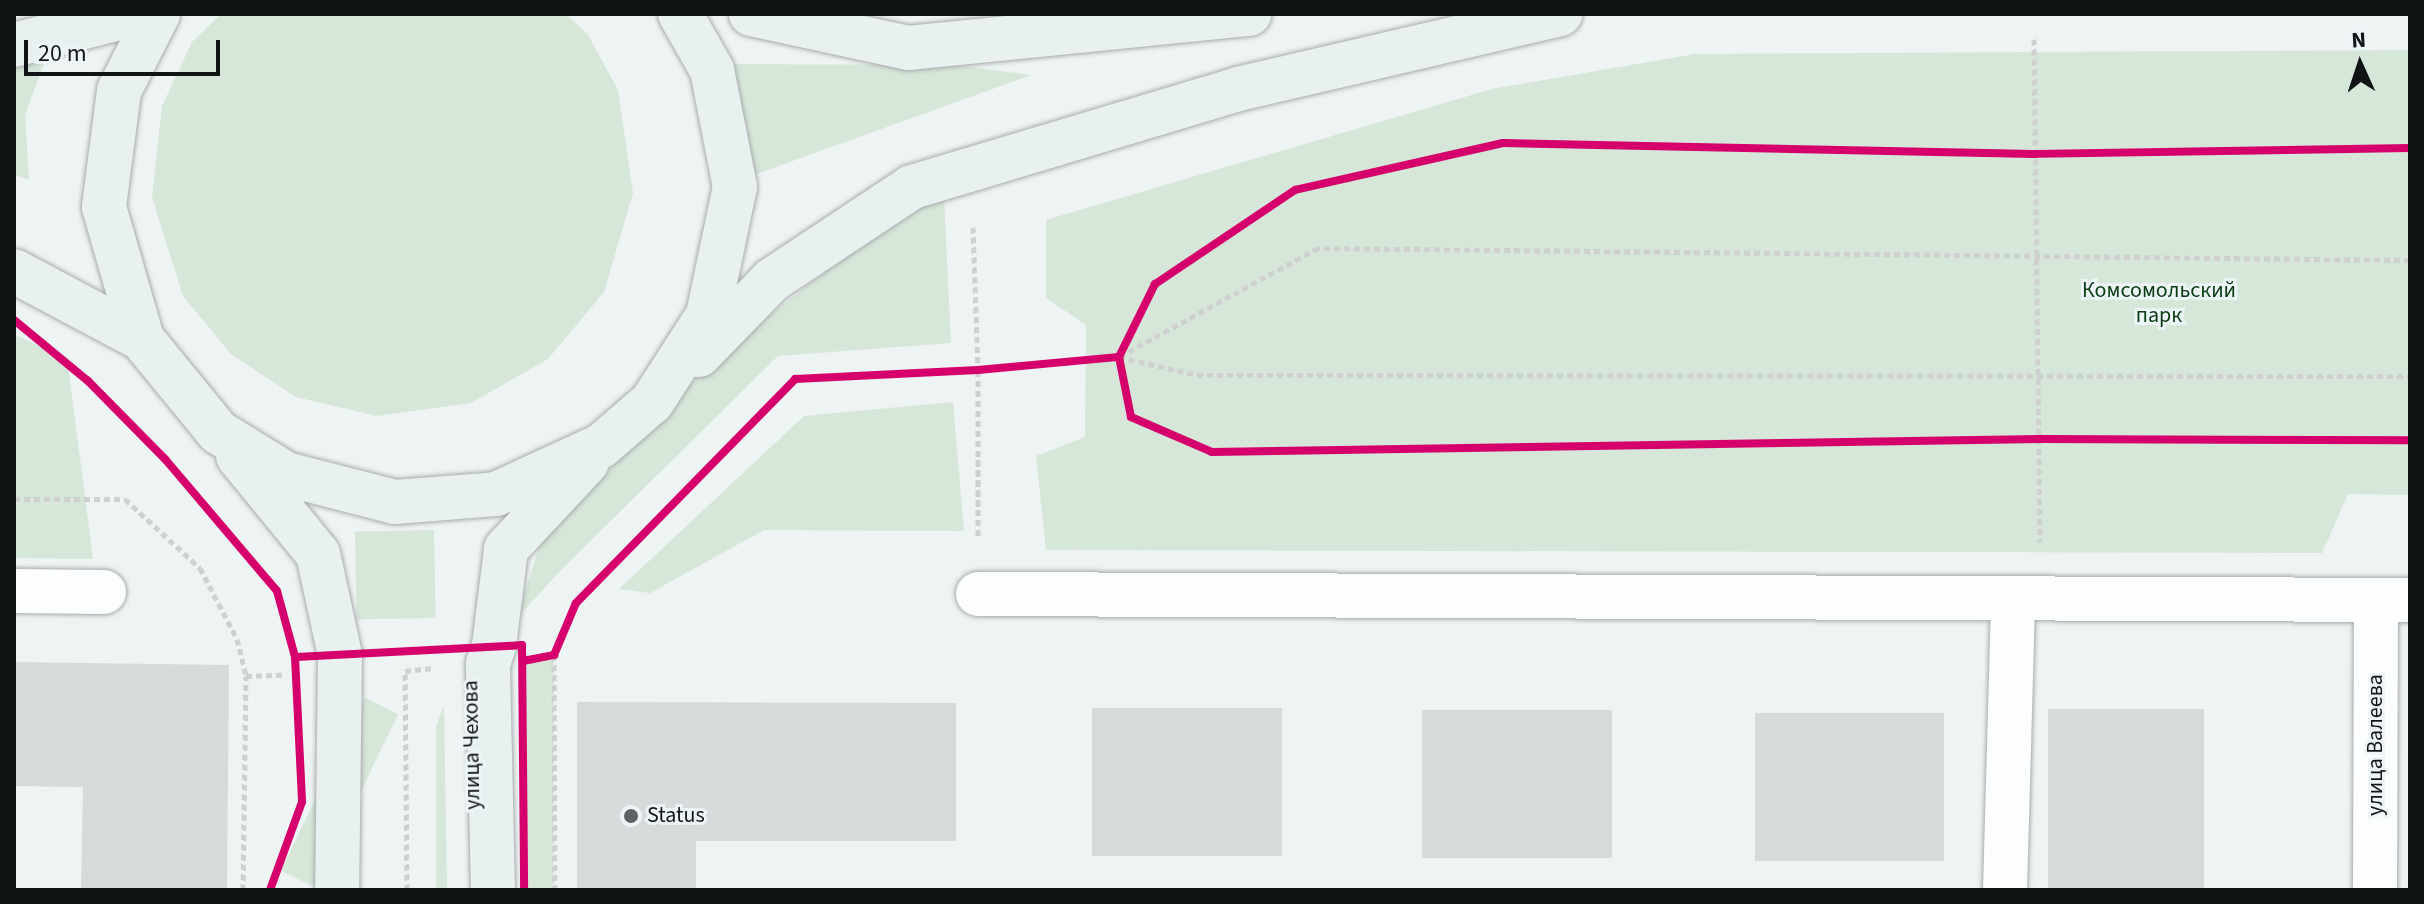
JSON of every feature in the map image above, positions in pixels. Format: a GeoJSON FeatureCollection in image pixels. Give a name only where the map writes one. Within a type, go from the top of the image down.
{"type":"FeatureCollection","features":[{"type":"Feature","properties":{"kind":"main road"},"geometry":{"type":"LineString","coordinates":[[14,45],[135,14]]}},
{"type":"Feature","properties":{"kind":"main road"},"geometry":{"type":"LineString","coordinates":[[142,339],[104,207],[119,91],[158,14]]}},
{"type":"Feature","properties":{"kind":"main road"},"geometry":{"type":"LineString","coordinates":[[652,402],[708,315],[735,187],[712,70],[680,14]]}},
{"type":"Feature","properties":{"kind":"main road"},"geometry":{"type":"LineString","coordinates":[[751,14],[908,48],[1249,14]]}},
{"type":"Feature","properties":{"kind":"main road"},"geometry":{"type":"LineString","coordinates":[[218,432],[286,474],[395,502],[496,494],[601,446],[652,402],[772,280],[912,187],[1238,89],[1560,14]]}},
{"type":"Feature","properties":{"kind":"main road"},"geometry":{"type":"LineString","coordinates":[[14,271],[142,339],[318,554],[340,655],[337,890]]}},
{"type":"Feature","properties":{"kind":"main road","name":"улица Чехова"},"geometry":{"type":"LineString","coordinates":[[493,890],[488,664],[513,651],[506,549],[601,446]]}},
{"type":"Feature","properties":{"kind":"street"},"geometry":{"type":"LineString","coordinates":[[14,591],[104,592]]}},
{"type":"Feature","properties":{"kind":"street"},"geometry":{"type":"LineString","coordinates":[[978,594],[2393,600]]}},
{"type":"Feature","properties":{"kind":"street"},"geometry":{"type":"LineString","coordinates":[[2005,890],[2013,598]]}},
{"type":"Feature","properties":{"kind":"street","name":"улица Валеева"},"geometry":{"type":"LineString","coordinates":[[2375,890],[2393,600]]}},
{"type":"Feature","properties":{"kind":"path"},"geometry":{"type":"LineString","coordinates":[[2034,39],[2040,552]]}},
{"type":"Feature","properties":{"kind":"path"},"geometry":{"type":"LineString","coordinates":[[2020,154],[2052,154]]}},
{"type":"Feature","properties":{"kind":"path"},"geometry":{"type":"LineString","coordinates":[[973,226],[978,370],[978,594]]}},
{"type":"Feature","properties":{"kind":"path"},"geometry":{"type":"LineString","coordinates":[[1119,357],[1318,248],[2410,260]]}},
{"type":"Feature","properties":{"kind":"path"},"geometry":{"type":"LineString","coordinates":[[1122,372],[1119,357],[1125,345]]}},
{"type":"Feature","properties":{"kind":"path"},"geometry":{"type":"LineString","coordinates":[[1103,358],[1119,357],[1197,375],[2410,376]]}},
{"type":"Feature","properties":{"kind":"path"},"geometry":{"type":"LineString","coordinates":[[963,370],[994,368]]}},
{"type":"Feature","properties":{"kind":"path"},"geometry":{"type":"LineString","coordinates":[[2024,439],[2056,439]]}},
{"type":"Feature","properties":{"kind":"path"},"geometry":{"type":"LineString","coordinates":[[14,499],[125,499],[200,568],[237,639],[246,676],[243,890]]}},
{"type":"Feature","properties":{"kind":"path"},"geometry":{"type":"LineString","coordinates":[[555,890],[554,655],[560,642]]}},
{"type":"Feature","properties":{"kind":"path"},"geometry":{"type":"LineString","coordinates":[[513,651],[554,655]]}},
{"type":"Feature","properties":{"kind":"path"},"geometry":{"type":"LineString","coordinates":[[246,676],[296,674],[295,657],[340,655]]}},
{"type":"Feature","properties":{"kind":"path"},"geometry":{"type":"LineString","coordinates":[[407,890],[405,671],[441,668]]}},
{"type":"Feature","properties":{"kind":"green space"},"geometry":{"type":"Polygon","coordinates":[[[221,14],[566,14],[588,35],[618,90],[633,193],[604,292],[548,359],[471,403],[377,416],[296,397],[231,354],[183,296],[152,197],[162,106],[192,42],[221,14]]]}},
{"type":"Feature","properties":{"kind":"green space","name":"Комсомольский парк"},"geometry":{"type":"Polygon","coordinates":[[[2410,50],[2410,495],[2348,494],[2322,553],[1046,550],[1036,456],[1085,437],[1086,325],[1046,298],[1046,220],[1492,89],[1695,54],[2410,50]]]}},
{"type":"Feature","properties":{"kind":"green space"},"geometry":{"type":"Polygon","coordinates":[[[45,60],[25,115],[29,180],[14,174],[14,63],[45,60]]]}},
{"type":"Feature","properties":{"kind":"green space"},"geometry":{"type":"Polygon","coordinates":[[[727,64],[953,65],[1031,75],[748,177],[747,127],[727,64]]]}},
{"type":"Feature","properties":{"kind":"green space"},"geometry":{"type":"Polygon","coordinates":[[[944,197],[951,343],[778,356],[561,570],[516,619],[541,542],[719,355],[895,217],[944,197]]]}},
{"type":"Feature","properties":{"kind":"green space"},"geometry":{"type":"Polygon","coordinates":[[[14,335],[67,357],[93,559],[14,558],[14,335]]]}},
{"type":"Feature","properties":{"kind":"green space"},"geometry":{"type":"Polygon","coordinates":[[[953,402],[964,531],[764,530],[650,593],[619,589],[804,416],[953,402]]]}},
{"type":"Feature","properties":{"kind":"green space"},"geometry":{"type":"Polygon","coordinates":[[[434,530],[436,618],[357,619],[355,531],[434,530]]]}},
{"type":"Feature","properties":{"kind":"green space"},"geometry":{"type":"Polygon","coordinates":[[[522,655],[554,655],[554,890],[522,890],[522,655]]]}},
{"type":"Feature","properties":{"kind":"green space"},"geometry":{"type":"Polygon","coordinates":[[[365,698],[398,714],[314,887],[281,871],[365,698]]]}},
{"type":"Feature","properties":{"kind":"green space"},"geometry":{"type":"Polygon","coordinates":[[[444,705],[447,890],[436,890],[436,727],[444,705]]]}},
{"type":"Feature","properties":{"kind":"building"},"geometry":{"type":"Polygon","coordinates":[[[14,662],[229,665],[227,890],[81,890],[83,787],[14,786],[14,662]]]}},
{"type":"Feature","properties":{"kind":"building"},"geometry":{"type":"Polygon","coordinates":[[[577,702],[956,703],[956,841],[696,841],[696,890],[577,890],[577,702]]]}},
{"type":"Feature","properties":{"kind":"building"},"geometry":{"type":"Polygon","coordinates":[[[1092,708],[1282,708],[1282,856],[1092,856],[1092,708]]]}},
{"type":"Feature","properties":{"kind":"building"},"geometry":{"type":"Polygon","coordinates":[[[2048,709],[2204,709],[2204,890],[2048,890],[2048,709]]]}},
{"type":"Feature","properties":{"kind":"building"},"geometry":{"type":"Polygon","coordinates":[[[1422,710],[1612,710],[1612,858],[1422,858],[1422,710]]]}},
{"type":"Feature","properties":{"kind":"building"},"geometry":{"type":"Polygon","coordinates":[[[1755,713],[1944,713],[1944,861],[1755,861],[1755,713]]]}},
{"type":"Feature","properties":{"kind":"cycle path"},"geometry":{"type":"LineString","coordinates":[[2410,148],[2036,154],[1503,143],[1295,190],[1155,284],[1119,357],[1131,417],[1212,452],[2040,439],[2410,440]]}},
{"type":"Feature","properties":{"kind":"cycle path"},"geometry":{"type":"LineString","coordinates":[[14,320],[88,381],[165,459],[277,591],[295,657],[302,802],[270,890]]}},
{"type":"Feature","properties":{"kind":"cycle path"},"geometry":{"type":"LineString","coordinates":[[523,661],[554,655],[576,603],[795,379],[978,370],[1119,357]]}},
{"type":"Feature","properties":{"kind":"cycle path"},"geometry":{"type":"LineString","coordinates":[[295,657],[522,645],[524,890]]}},
{"type":"Feature","properties":{"kind":"place","name":"Status"},"geometry":{"type":"Point","coordinates":[631,816]}}]}
